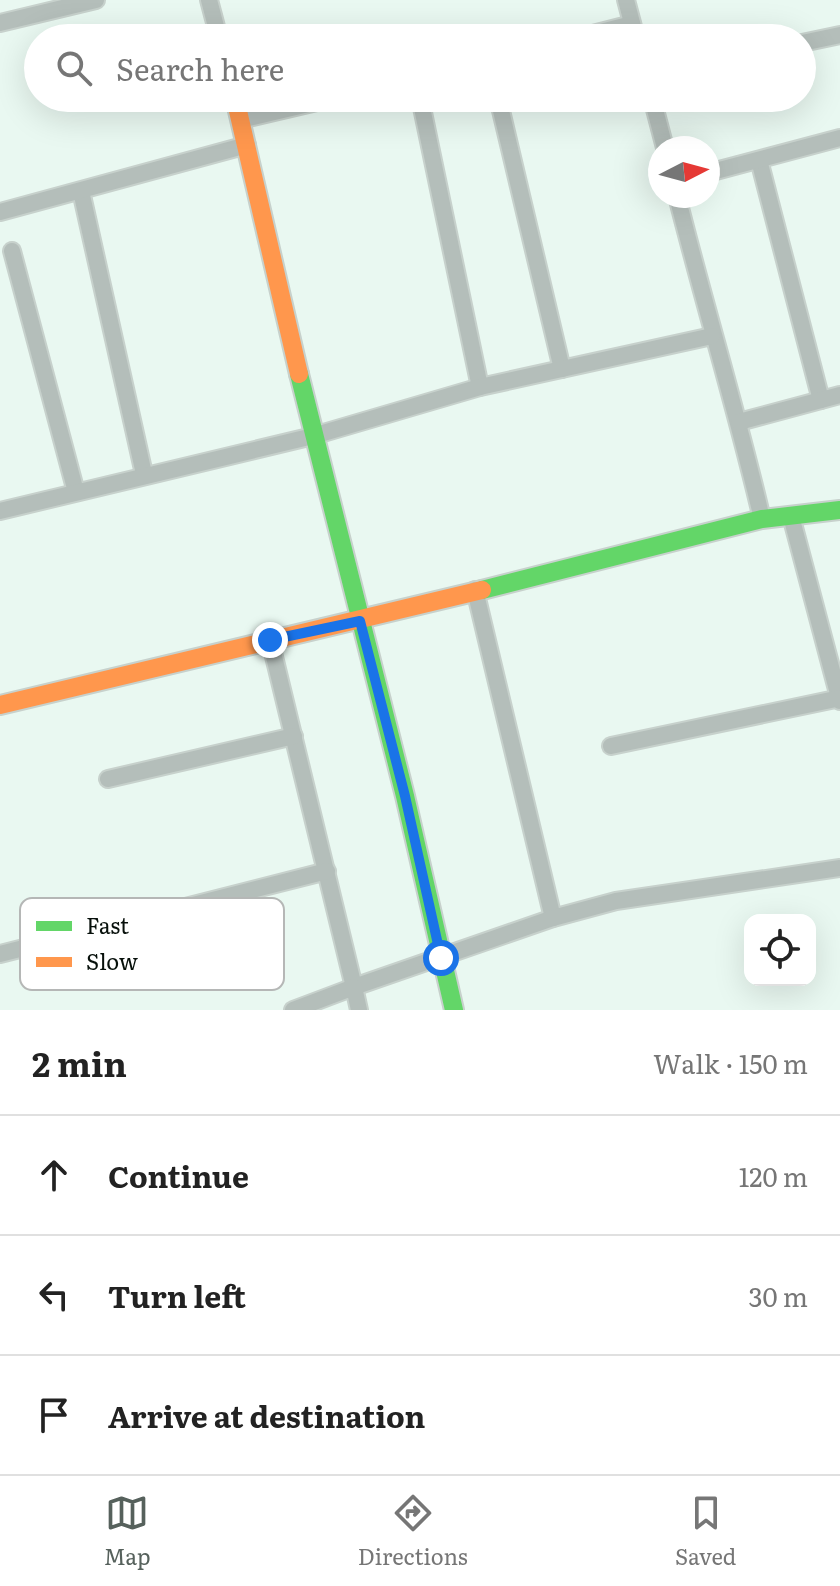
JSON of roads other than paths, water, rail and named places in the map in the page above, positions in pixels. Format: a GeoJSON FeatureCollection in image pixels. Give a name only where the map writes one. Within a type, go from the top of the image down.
{"type":"FeatureCollection","features":[{"type":"Feature","properties":{"kind":"street"},"geometry":{"type":"LineString","coordinates":[[0,23],[96,0]]}},
{"type":"Feature","properties":{"kind":"street"},"geometry":{"type":"LineString","coordinates":[[209,0],[215,24]]}},
{"type":"Feature","properties":{"kind":"street"},"geometry":{"type":"LineString","coordinates":[[626,0],[632,24]]}},
{"type":"Feature","properties":{"kind":"street"},"geometry":{"type":"LineString","coordinates":[[816,40],[840,35]]}},
{"type":"Feature","properties":{"kind":"street"},"geometry":{"type":"LineString","coordinates":[[238,112],[313,436],[405,796],[454,1010]]}},
{"type":"Feature","properties":{"kind":"street"},"geometry":{"type":"LineString","coordinates":[[240,120],[274,112]]}},
{"type":"Feature","properties":{"kind":"street"},"geometry":{"type":"LineString","coordinates":[[423,112],[480,387]]}},
{"type":"Feature","properties":{"kind":"street"},"geometry":{"type":"LineString","coordinates":[[501,112],[562,369]]}},
{"type":"Feature","properties":{"kind":"street"},"geometry":{"type":"LineString","coordinates":[[656,112],[662,136]]}},
{"type":"Feature","properties":{"kind":"street"},"geometry":{"type":"LineString","coordinates":[[720,170],[840,138]]}},
{"type":"Feature","properties":{"kind":"street"},"geometry":{"type":"LineString","coordinates":[[0,212],[247,145]]}},
{"type":"Feature","properties":{"kind":"street"},"geometry":{"type":"LineString","coordinates":[[759,160],[821,400]]}},
{"type":"Feature","properties":{"kind":"street"},"geometry":{"type":"LineString","coordinates":[[81,191],[144,474]]}},
{"type":"Feature","properties":{"kind":"street"},"geometry":{"type":"LineString","coordinates":[[680,208],[712,336],[739,422],[762,519]]}},
{"type":"Feature","properties":{"kind":"street"},"geometry":{"type":"LineString","coordinates":[[12,251],[76,492]]}},
{"type":"Feature","properties":{"kind":"street"},"geometry":{"type":"LineString","coordinates":[[0,511],[144,474],[313,436],[480,387],[712,336]]}},
{"type":"Feature","properties":{"kind":"street"},"geometry":{"type":"LineString","coordinates":[[739,422],[840,395]]}},
{"type":"Feature","properties":{"kind":"street"},"geometry":{"type":"LineString","coordinates":[[0,705],[360,621],[762,519],[840,510]]}},
{"type":"Feature","properties":{"kind":"street"},"geometry":{"type":"LineString","coordinates":[[611,746],[840,699],[791,516]]}},
{"type":"Feature","properties":{"kind":"street"},"geometry":{"type":"LineString","coordinates":[[475,590],[553,918]]}},
{"type":"Feature","properties":{"kind":"street"},"geometry":{"type":"LineString","coordinates":[[270,640],[359,1010]]}},
{"type":"Feature","properties":{"kind":"street"},"geometry":{"type":"LineString","coordinates":[[108,779],[294,736]]}},
{"type":"Feature","properties":{"kind":"street"},"geometry":{"type":"LineString","coordinates":[[293,1010],[553,918],[657,893],[840,868]]}},
{"type":"Feature","properties":{"kind":"street"},"geometry":{"type":"LineString","coordinates":[[221,898],[327,871]]}},
{"type":"Feature","properties":{"kind":"street"},"geometry":{"type":"LineString","coordinates":[[0,954],[20,949]]}}]}
